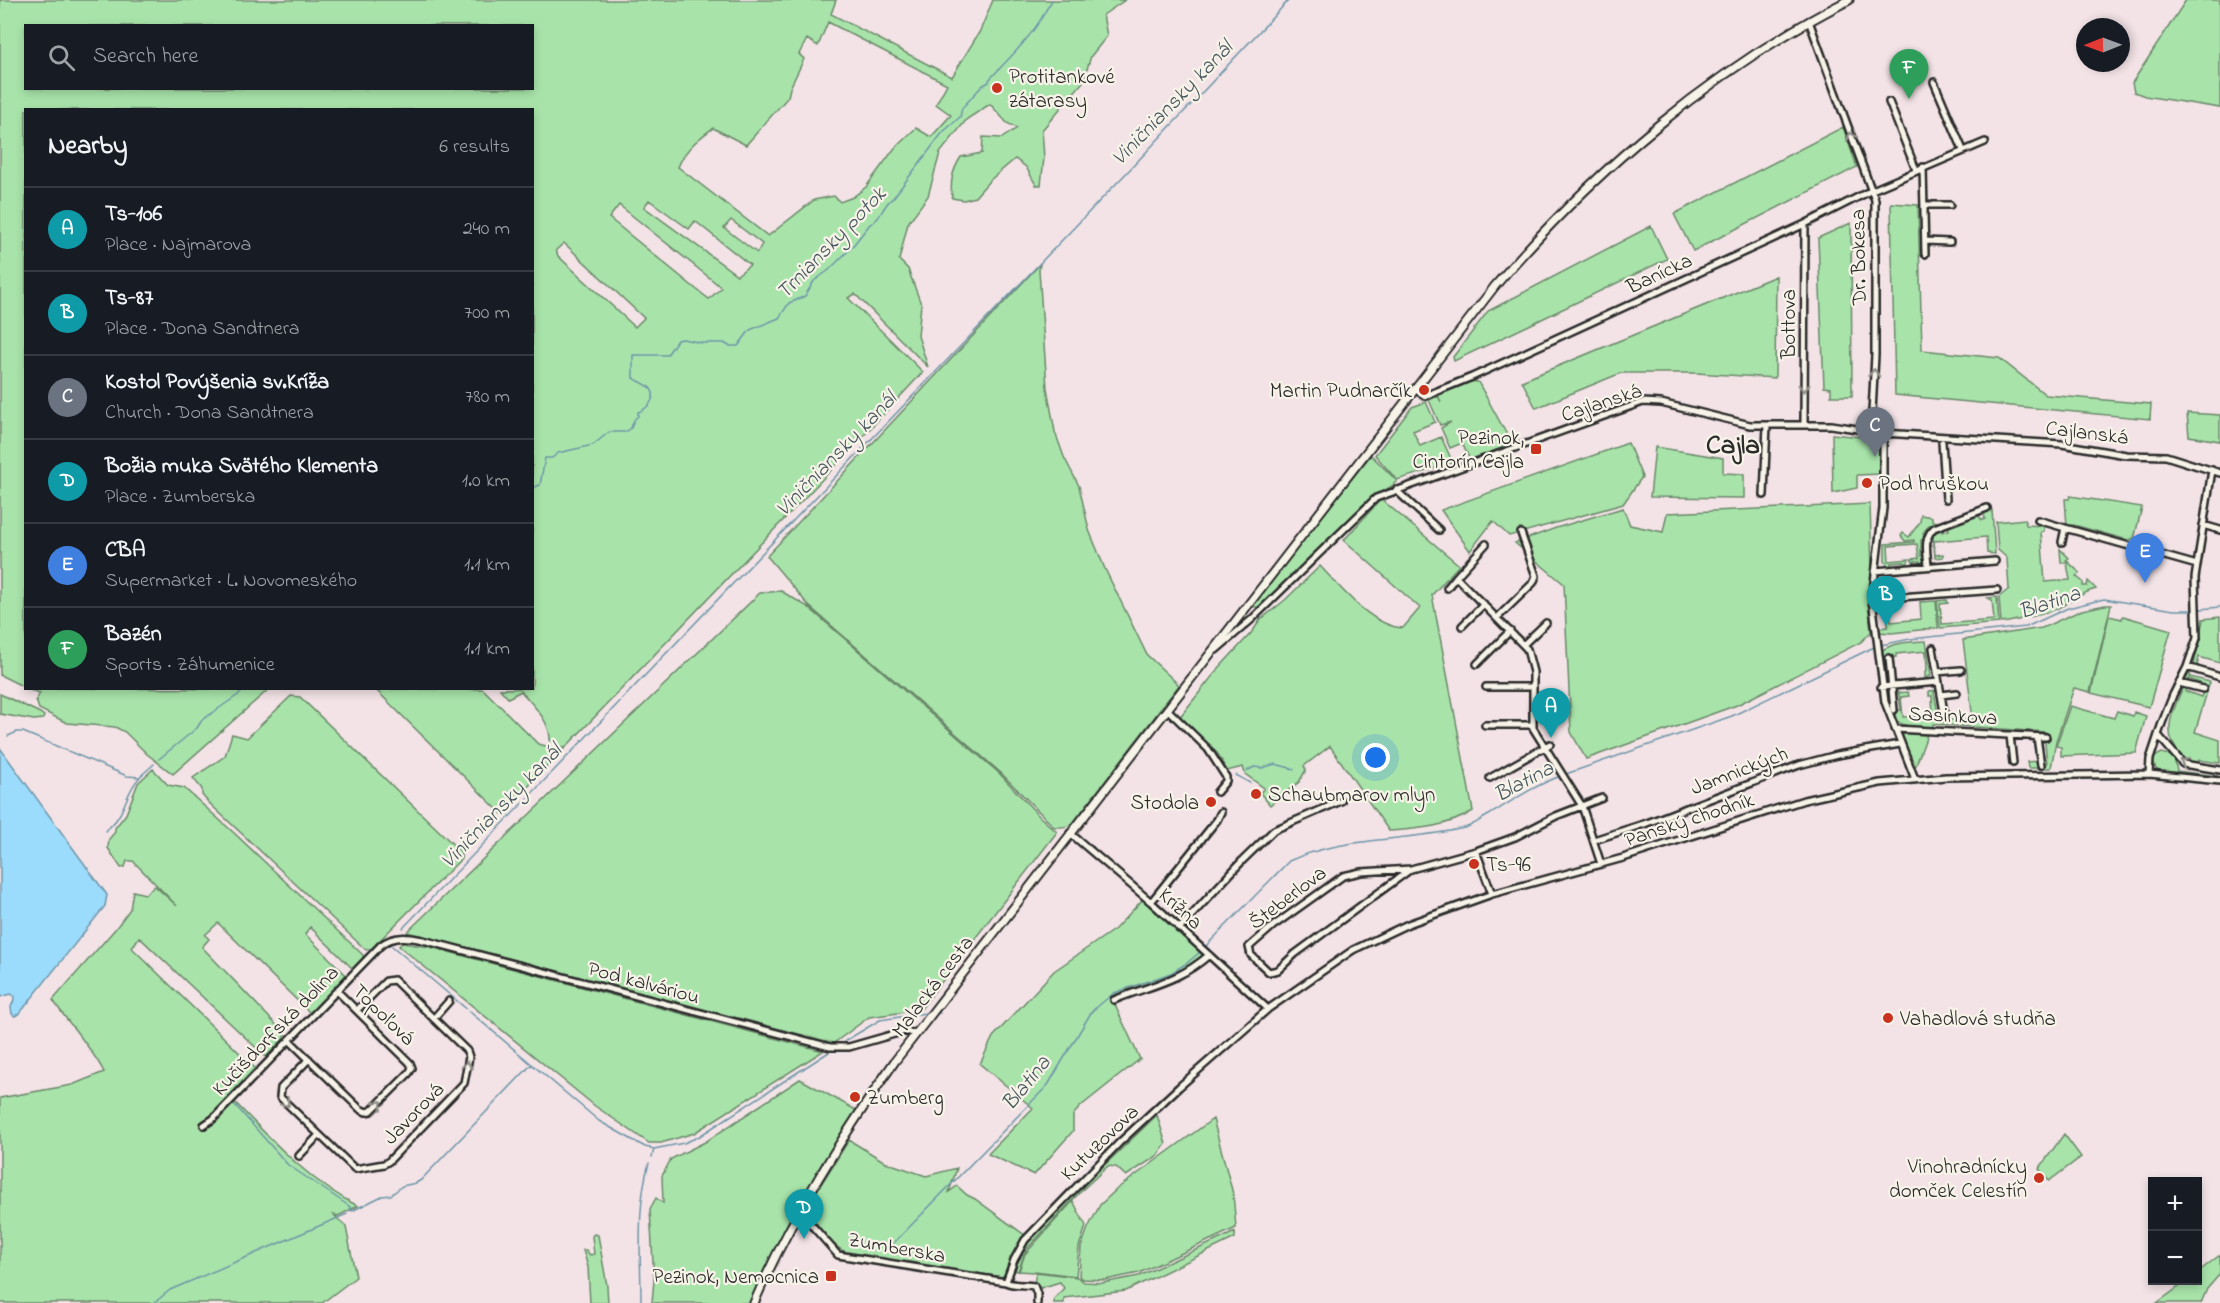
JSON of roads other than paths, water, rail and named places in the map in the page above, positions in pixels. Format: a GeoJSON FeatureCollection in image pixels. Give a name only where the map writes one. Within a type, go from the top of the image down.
{"type":"FeatureCollection","features":[{"type":"Feature","properties":{"kind":"main road"},"geometry":{"type":"LineString","coordinates":[[1167,709],[1512,266],[1585,190],[1652,131],[1702,92],[1809,21],[1849,0]]}},
{"type":"Feature","properties":{"kind":"main road","name":"Malacká cesta"},"geometry":{"type":"LineString","coordinates":[[754,1303],[800,1212],[855,1120],[934,1009],[1167,709]]}},
{"type":"Feature","properties":{"kind":"street","name":"Dr. Bokesa"},"geometry":{"type":"LineString","coordinates":[[1809,21],[1875,200],[1875,355],[1871,431]]}},
{"type":"Feature","properties":{"kind":"street"},"geometry":{"type":"LineString","coordinates":[[1934,82],[1963,150]]}},
{"type":"Feature","properties":{"kind":"street"},"geometry":{"type":"LineString","coordinates":[[1889,102],[1916,170]]}},
{"type":"Feature","properties":{"kind":"street","name":"Banícka"},"geometry":{"type":"LineString","coordinates":[[1414,389],[1425,396],[1557,339],[1805,224],[1870,191],[1985,141]]}},
{"type":"Feature","properties":{"kind":"street"},"geometry":{"type":"LineString","coordinates":[[1923,167],[1925,254]]}},
{"type":"Feature","properties":{"kind":"street"},"geometry":{"type":"LineString","coordinates":[[1924,205],[1950,205]]}},
{"type":"Feature","properties":{"kind":"street","name":"Bottova"},"geometry":{"type":"LineString","coordinates":[[1804,424],[1805,224]]}},
{"type":"Feature","properties":{"kind":"street"},"geometry":{"type":"LineString","coordinates":[[1925,241],[1950,242]]}},
{"type":"Feature","properties":{"kind":"street","name":"Cajlanská"},"geometry":{"type":"LineString","coordinates":[[1210,655],[1251,620],[1376,498],[1642,402],[1661,403],[1735,422],[1767,425],[1831,425],[1883,433],[2062,444],[2126,455],[2166,456],[2220,472]]}},
{"type":"Feature","properties":{"kind":"street"},"geometry":{"type":"LineString","coordinates":[[1764,495],[1767,425]]}},
{"type":"Feature","properties":{"kind":"street"},"geometry":{"type":"LineString","coordinates":[[1883,433],[1882,517],[1872,599],[1875,634],[1881,687],[1900,744],[1915,779]]}},
{"type":"Feature","properties":{"kind":"street"},"geometry":{"type":"LineString","coordinates":[[1942,442],[1946,499]]}},
{"type":"Feature","properties":{"kind":"street"},"geometry":{"type":"LineString","coordinates":[[2150,774],[2150,759],[2158,735],[2197,638],[2195,578],[2212,470]]}},
{"type":"Feature","properties":{"kind":"street"},"geometry":{"type":"LineString","coordinates":[[1396,490],[1439,530]]}},
{"type":"Feature","properties":{"kind":"street"},"geometry":{"type":"LineString","coordinates":[[1928,566],[1926,538],[1929,532],[1987,508]]}},
{"type":"Feature","properties":{"kind":"street"},"geometry":{"type":"LineString","coordinates":[[2038,520],[2197,566]]}},
{"type":"Feature","properties":{"kind":"street"},"geometry":{"type":"LineString","coordinates":[[2203,525],[2220,530]]}},
{"type":"Feature","properties":{"kind":"street"},"geometry":{"type":"LineString","coordinates":[[2061,542],[2066,528]]}},
{"type":"Feature","properties":{"kind":"street"},"geometry":{"type":"LineString","coordinates":[[1497,618],[1533,584],[1536,576],[1521,533]]}},
{"type":"Feature","properties":{"kind":"street"},"geometry":{"type":"LineString","coordinates":[[1447,588],[1486,544]]}},
{"type":"Feature","properties":{"kind":"street"},"geometry":{"type":"LineString","coordinates":[[1875,571],[1995,561]]}},
{"type":"Feature","properties":{"kind":"street"},"geometry":{"type":"LineString","coordinates":[[1456,577],[1524,644],[1532,665],[1533,725],[1582,806],[1601,864]]}},
{"type":"Feature","properties":{"kind":"street"},"geometry":{"type":"LineString","coordinates":[[1872,599],[1997,590]]}},
{"type":"Feature","properties":{"kind":"street"},"geometry":{"type":"LineString","coordinates":[[1462,626],[1484,604]]}},
{"type":"Feature","properties":{"kind":"street"},"geometry":{"type":"LineString","coordinates":[[1242,613],[1251,620]]}},
{"type":"Feature","properties":{"kind":"street"},"geometry":{"type":"LineString","coordinates":[[1524,644],[1546,623]]}},
{"type":"Feature","properties":{"kind":"street"},"geometry":{"type":"LineString","coordinates":[[1476,664],[1510,631]]}},
{"type":"Feature","properties":{"kind":"street"},"geometry":{"type":"LineString","coordinates":[[1933,648],[1945,718]]}},
{"type":"Feature","properties":{"kind":"street"},"geometry":{"type":"LineString","coordinates":[[1889,658],[1894,710]]}},
{"type":"Feature","properties":{"kind":"street"},"geometry":{"type":"LineString","coordinates":[[2187,667],[2220,677]]}},
{"type":"Feature","properties":{"kind":"street"},"geometry":{"type":"LineString","coordinates":[[1937,672],[1961,670]]}},
{"type":"Feature","properties":{"kind":"street"},"geometry":{"type":"LineString","coordinates":[[1881,687],[1938,682]]}},
{"type":"Feature","properties":{"kind":"street"},"geometry":{"type":"LineString","coordinates":[[2179,682],[2203,689]]}},
{"type":"Feature","properties":{"kind":"street"},"geometry":{"type":"LineString","coordinates":[[1485,687],[1532,687]]}},
{"type":"Feature","properties":{"kind":"street"},"geometry":{"type":"LineString","coordinates":[[1941,695],[1957,693]]}},
{"type":"Feature","properties":{"kind":"street"},"geometry":{"type":"LineString","coordinates":[[1167,709],[1208,749],[1226,777],[1226,781],[1217,792]]}},
{"type":"Feature","properties":{"kind":"street"},"geometry":{"type":"LineString","coordinates":[[1485,725],[1533,725]]}},
{"type":"Feature","properties":{"kind":"street","name":"Sasinkova"},"geometry":{"type":"LineString","coordinates":[[1895,729],[2046,737]]}},
{"type":"Feature","properties":{"kind":"street","name":"Sasinkova"},"geometry":{"type":"LineString","coordinates":[[2010,735],[2013,763]]}},
{"type":"Feature","properties":{"kind":"street"},"geometry":{"type":"LineString","coordinates":[[2158,735],[2185,765],[2220,770]]}},
{"type":"Feature","properties":{"kind":"street"},"geometry":{"type":"LineString","coordinates":[[2037,737],[2041,765]]}},
{"type":"Feature","properties":{"kind":"street","name":"Jamnických"},"geometry":{"type":"LineString","coordinates":[[1594,840],[1647,823],[1799,765],[1837,755],[1900,744]]}},
{"type":"Feature","properties":{"kind":"street"},"geometry":{"type":"LineString","coordinates":[[1490,778],[1547,745]]}},
{"type":"Feature","properties":{"kind":"street","name":"Panský chodník"},"geometry":{"type":"LineString","coordinates":[[1268,1009],[1336,961],[1408,924],[1492,894],[1601,864],[1831,792],[1915,779],[1993,775],[2150,774],[2220,781]]}},
{"type":"Feature","properties":{"kind":"street","name":"Šteberlova"},"geometry":{"type":"LineString","coordinates":[[1411,869],[1295,954],[1278,970],[1269,972],[1251,955],[1250,947],[1273,926],[1337,879],[1352,873],[1411,869],[1476,851],[1515,837],[1556,816],[1602,798]]}},
{"type":"Feature","properties":{"kind":"street"},"geometry":{"type":"LineString","coordinates":[[1179,929],[1274,830],[1341,801]]}},
{"type":"Feature","properties":{"kind":"street"},"geometry":{"type":"LineString","coordinates":[[1151,903],[1221,812]]}},
{"type":"Feature","properties":{"kind":"street","name":"Krížna"},"geometry":{"type":"LineString","coordinates":[[1071,833],[1268,1009]]}},
{"type":"Feature","properties":{"kind":"street"},"geometry":{"type":"LineString","coordinates":[[1476,851],[1492,894]]}},
{"type":"Feature","properties":{"kind":"street"},"geometry":{"type":"LineString","coordinates":[[1391,871],[1392,884]]}},
{"type":"Feature","properties":{"kind":"street","name":"Pod kalváriou"},"geometry":{"type":"LineString","coordinates":[[369,957],[388,940],[401,937],[412,938],[830,1047],[849,1047],[905,1031],[916,1034]]}},
{"type":"Feature","properties":{"kind":"street"},"geometry":{"type":"LineString","coordinates":[[1114,1000],[1158,986],[1182,975],[1208,955]]}},
{"type":"Feature","properties":{"kind":"street","name":"Kučišdorfská dolina"},"geometry":{"type":"LineString","coordinates":[[204,1125],[213,1119],[369,957]]}},
{"type":"Feature","properties":{"kind":"street","name":"Javorová"},"geometry":{"type":"LineString","coordinates":[[309,1059],[281,1088],[279,1094],[282,1100],[351,1167],[359,1170],[388,1161],[464,1083],[469,1057],[467,1051],[394,980],[386,981],[357,1010]]}},
{"type":"Feature","properties":{"kind":"street","name":"Topoľová"},"geometry":{"type":"LineString","coordinates":[[289,1040],[360,1109],[366,1112],[371,1111],[409,1073],[412,1068],[410,1063],[337,991]]}},
{"type":"Feature","properties":{"kind":"street"},"geometry":{"type":"LineString","coordinates":[[434,1018],[449,1000]]}},
{"type":"Feature","properties":{"kind":"street","name":"Kutuzovova"},"geometry":{"type":"LineString","coordinates":[[1006,1282],[1025,1240],[1060,1203],[1170,1095],[1268,1009]]}},
{"type":"Feature","properties":{"kind":"street"},"geometry":{"type":"LineString","coordinates":[[299,1156],[319,1135]]}},
{"type":"Feature","properties":{"kind":"street","name":"Zumberska"},"geometry":{"type":"LineString","coordinates":[[800,1212],[838,1255],[1006,1282]]}},
{"type":"Feature","properties":{"kind":"street"},"geometry":{"type":"LineString","coordinates":[[1006,1282],[1034,1286],[1037,1303]]}},
{"type":"Feature","properties":{"kind":"water"},"geometry":{"type":"Polygon","coordinates":[[[0,748],[107,895],[105,906],[20,1013],[15,1016],[12,1014],[11,1007],[15,997],[11,994],[0,997],[0,748]]]}},
{"type":"Feature","properties":{"kind":"waterway","name":"Trniansky potok"},"geometry":{"type":"LineString","coordinates":[[534,487],[540,485],[545,458],[552,458],[558,453],[593,445],[609,432],[626,432],[631,428],[638,412],[650,403],[653,396],[651,389],[633,378],[633,355],[667,355],[677,340],[683,339],[738,346],[750,330],[779,318],[789,303],[805,296],[814,281],[829,270],[877,219],[886,204],[943,132],[960,117],[962,108],[982,86],[989,82],[1026,39],[1052,0]]}},
{"type":"Feature","properties":{"kind":"waterway","name":"Viničniansky kanál"},"geometry":{"type":"LineString","coordinates":[[403,928],[1135,164],[1289,0]]}},
{"type":"Feature","properties":{"kind":"waterway","name":"Blatina"},"geometry":{"type":"LineString","coordinates":[[1881,645],[1910,639],[2026,627],[2068,608],[2104,599],[2174,610],[2191,610]]}},
{"type":"Feature","properties":{"kind":"waterway","name":"Blatina"},"geometry":{"type":"LineString","coordinates":[[2201,609],[2220,607]]}},
{"type":"Feature","properties":{"kind":"waterway","name":"Blatina"},"geometry":{"type":"LineString","coordinates":[[1566,774],[1732,716],[1874,647]]}},
{"type":"Feature","properties":{"kind":"waterway","name":"Trniansky potok"},"geometry":{"type":"LineString","coordinates":[[159,759],[197,728],[202,720],[242,690]]}},
{"type":"Feature","properties":{"kind":"waterway"},"geometry":{"type":"LineString","coordinates":[[8,736],[23,732],[127,776],[140,777]]}},
{"type":"Feature","properties":{"kind":"waterway","name":"Trniansky potok"},"geometry":{"type":"LineString","coordinates":[[105,831],[121,812],[134,785],[154,764]]}},
{"type":"Feature","properties":{"kind":"waterway"},"geometry":{"type":"LineString","coordinates":[[1247,771],[1254,767],[1262,768],[1275,764],[1294,769]]}},
{"type":"Feature","properties":{"kind":"waterway"},"geometry":{"type":"LineString","coordinates":[[1236,775],[1250,783]]}},
{"type":"Feature","properties":{"kind":"waterway","name":"Blatina"},"geometry":{"type":"LineString","coordinates":[[1205,947],[1289,861],[1331,847],[1467,827],[1533,789],[1561,776]]}},
{"type":"Feature","properties":{"kind":"waterway"},"geometry":{"type":"LineString","coordinates":[[392,946],[599,1121],[645,1147],[654,1149],[684,1143],[698,1137],[829,1052]]}},
{"type":"Feature","properties":{"kind":"waterway","name":"Blatina"},"geometry":{"type":"LineString","coordinates":[[884,1253],[1048,1085],[1092,1011],[1114,993],[1171,973],[1200,952]]}},
{"type":"Feature","properties":{"kind":"waterway"},"geometry":{"type":"LineString","coordinates":[[845,1041],[880,1020],[926,1013]]}},
{"type":"Feature","properties":{"kind":"waterway"},"geometry":{"type":"LineString","coordinates":[[235,1105],[288,1165],[349,1206],[352,1211],[382,1196],[391,1195],[402,1186],[421,1180],[532,1064]]}},
{"type":"Feature","properties":{"kind":"waterway"},"geometry":{"type":"LineString","coordinates":[[652,1157],[654,1149]]}},
{"type":"Feature","properties":{"kind":"waterway"},"geometry":{"type":"LineString","coordinates":[[641,1303],[642,1197],[649,1163]]}},
{"type":"Feature","properties":{"kind":"waterway"},"geometry":{"type":"LineString","coordinates":[[154,1303],[170,1290],[347,1214]]}},
{"type":"Feature","properties":{"kind":"place","name":"Protitankové zátarasy"},"geometry":{"type":"Point","coordinates":[997,88]}},
{"type":"Feature","properties":{"kind":"place","name":"Bazén"},"geometry":{"type":"Point","coordinates":[1909,99]}},
{"type":"Feature","properties":{"kind":"place","name":"Martin Pudnarčík"},"geometry":{"type":"Point","coordinates":[1424,390]}},
{"type":"Feature","properties":{"kind":"place","name":"Pezinok, Cintorín Cajla"},"geometry":{"type":"Point","coordinates":[1536,449]}},
{"type":"Feature","properties":{"kind":"place","name":"Kostol Povýšenia sv.Kríža"},"geometry":{"type":"Point","coordinates":[1875,457]}},
{"type":"Feature","properties":{"kind":"place","name":"Pod hruškou"},"geometry":{"type":"Point","coordinates":[1867,483]}},
{"type":"Feature","properties":{"kind":"place","name":"CBA"},"geometry":{"type":"Point","coordinates":[2145,583]}},
{"type":"Feature","properties":{"kind":"place","name":"Ts-87"},"geometry":{"type":"Point","coordinates":[1886,626]}},
{"type":"Feature","properties":{"kind":"place","name":"Ts-106"},"geometry":{"type":"Point","coordinates":[1551,738]}},
{"type":"Feature","properties":{"kind":"place","name":"Schaubmarov mlyn"},"geometry":{"type":"Point","coordinates":[1256,794]}},
{"type":"Feature","properties":{"kind":"place","name":"Stodola"},"geometry":{"type":"Point","coordinates":[1211,802]}},
{"type":"Feature","properties":{"kind":"place","name":"Ts-96"},"geometry":{"type":"Point","coordinates":[1474,864]}},
{"type":"Feature","properties":{"kind":"place","name":"Vahadlová studňa"},"geometry":{"type":"Point","coordinates":[1888,1018]}},
{"type":"Feature","properties":{"kind":"place","name":"Zumberg"},"geometry":{"type":"Point","coordinates":[855,1097]}},
{"type":"Feature","properties":{"kind":"place","name":"Vinohradnícky domček Celestín"},"geometry":{"type":"Point","coordinates":[2039,1178]}},
{"type":"Feature","properties":{"kind":"place","name":"Božia muka Svätého Klementa"},"geometry":{"type":"Point","coordinates":[804,1239]}},
{"type":"Feature","properties":{"kind":"place","name":"Pezinok, Nemocnica"},"geometry":{"type":"Point","coordinates":[831,1276]}},
{"type":"Feature","properties":{"kind":"district","name":"Cajla"},"geometry":{"type":"Point","coordinates":[1733,444]}}]}
